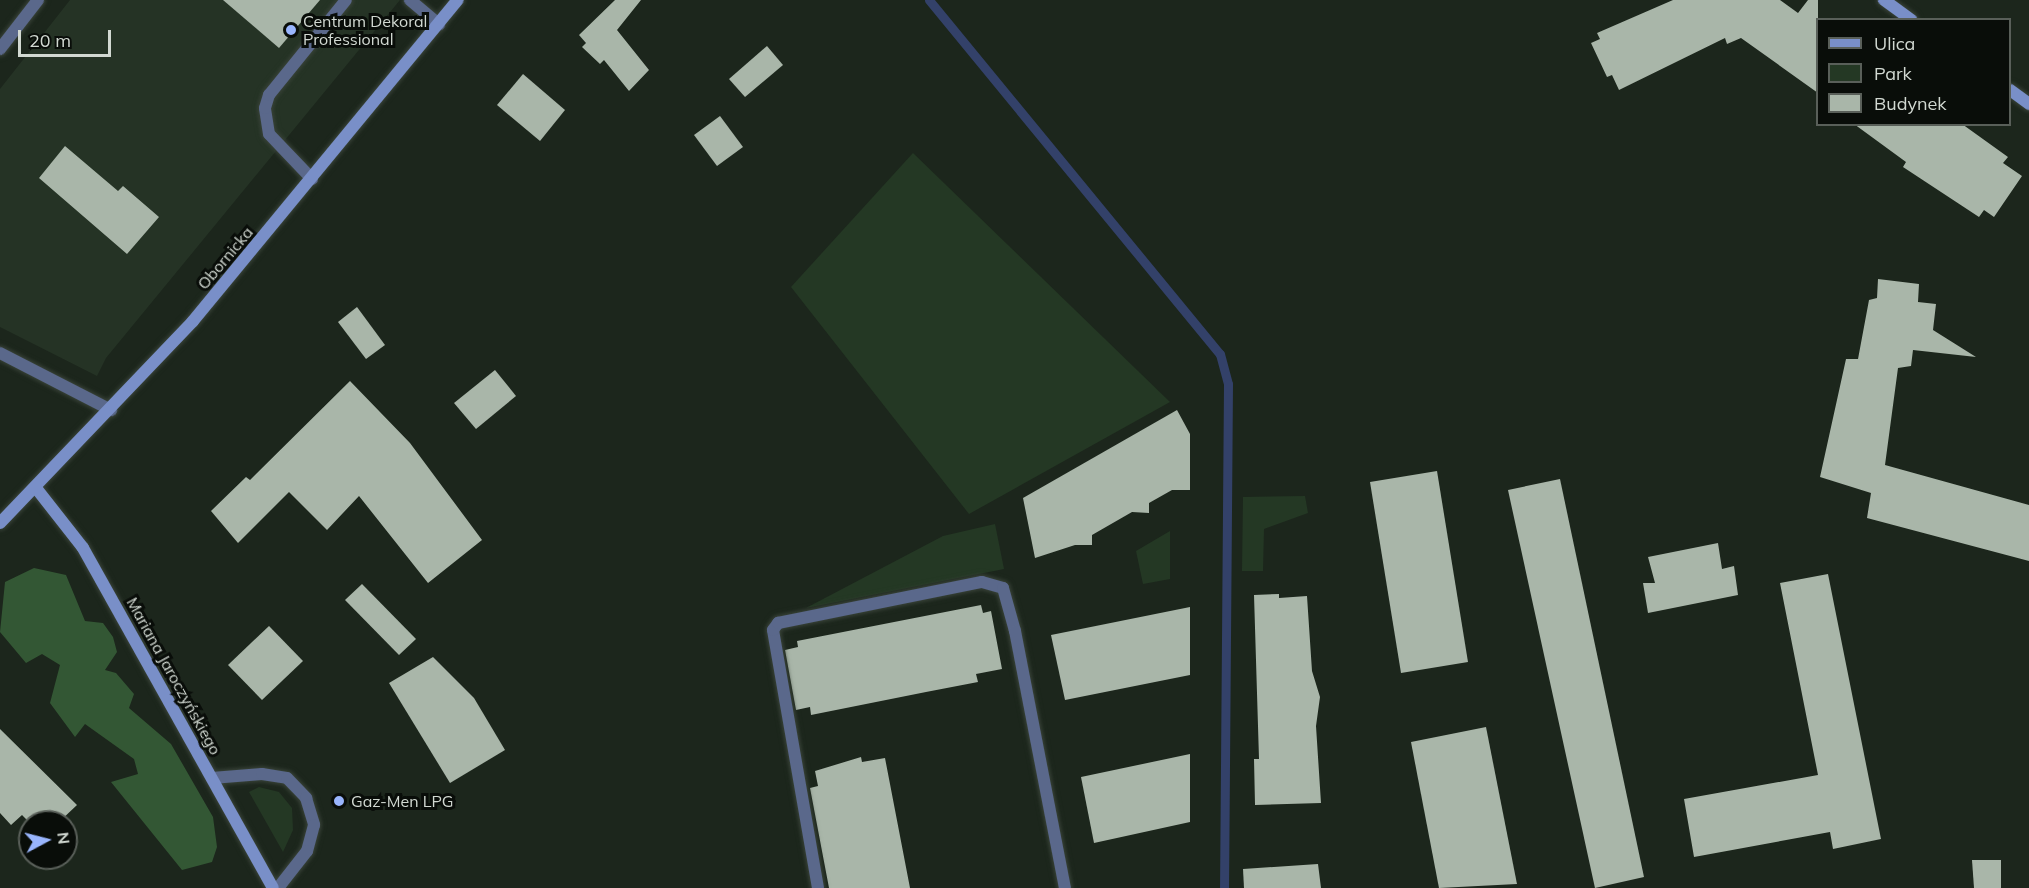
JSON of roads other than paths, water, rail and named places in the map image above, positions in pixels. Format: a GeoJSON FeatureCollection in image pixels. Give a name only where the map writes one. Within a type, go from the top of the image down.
{"type":"FeatureCollection","features":[{"type":"Feature","properties":{"kind":"main road","name":"Obornicka"},"geometry":{"type":"LineString","coordinates":[[0,523],[111,410],[312,180],[458,0]]}},
{"type":"Feature","properties":{"kind":"main road"},"geometry":{"type":"LineString","coordinates":[[1884,0],[1909,18]]}},
{"type":"Feature","properties":{"kind":"main road"},"geometry":{"type":"LineString","coordinates":[[2011,91],[2029,104]]}},
{"type":"Feature","properties":{"kind":"main road","name":"Mariana Jaroczyńskiego"},"geometry":{"type":"LineString","coordinates":[[36,488],[83,548],[273,888]]}},
{"type":"Feature","properties":{"kind":"street"},"geometry":{"type":"LineString","coordinates":[[0,49],[38,0]]}},
{"type":"Feature","properties":{"kind":"street"},"geometry":{"type":"LineString","coordinates":[[312,180],[269,134],[265,108],[269,95],[346,0]]}},
{"type":"Feature","properties":{"kind":"street"},"geometry":{"type":"LineString","coordinates":[[410,0],[439,24]]}},
{"type":"Feature","properties":{"kind":"street"},"geometry":{"type":"LineString","coordinates":[[0,353],[111,410]]}},
{"type":"Feature","properties":{"kind":"street"},"geometry":{"type":"LineString","coordinates":[[818,888],[773,630],[778,623],[982,582],[1003,588],[1015,631],[1065,888]]}},
{"type":"Feature","properties":{"kind":"street"},"geometry":{"type":"LineString","coordinates":[[212,778],[262,774],[286,778],[306,798],[314,825],[307,852],[278,888]]}},
{"type":"Feature","properties":{"kind":"waterway"},"geometry":{"type":"LineString","coordinates":[[929,0],[1220,354],[1228,384],[1224,888]]}},
{"type":"Feature","properties":{"kind":"place","name":"Centrum Dekoral Professional"},"geometry":{"type":"Point","coordinates":[291,30]}},
{"type":"Feature","properties":{"kind":"place","name":"Gaz-Men LPG"},"geometry":{"type":"Point","coordinates":[339,801]}}]}
